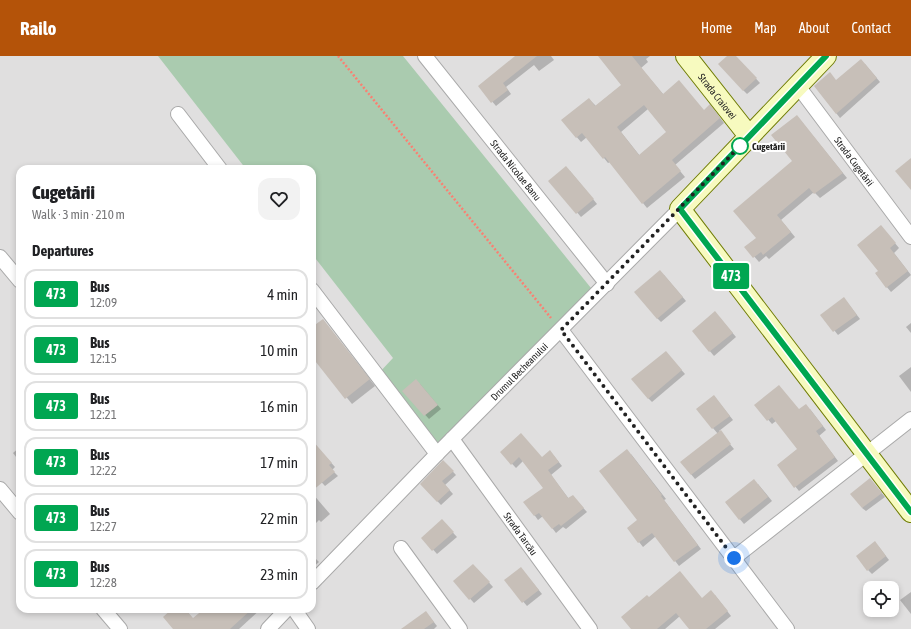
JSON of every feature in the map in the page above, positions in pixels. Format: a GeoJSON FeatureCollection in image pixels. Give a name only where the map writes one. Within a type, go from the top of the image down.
{"type":"FeatureCollection","features":[{"type":"Feature","properties":{"kind":"street","name":"Strada Nicolae Banu"},"geometry":{"type":"LineString","coordinates":[[425,56],[607,284]]}},
{"type":"Feature","properties":{"kind":"street","name":"Strada Craiovei"},"geometry":{"type":"LineString","coordinates":[[686,56],[749,136]]}},
{"type":"Feature","properties":{"kind":"street","name":"Drumul Becheanului"},"geometry":{"type":"LineString","coordinates":[[316,579],[437,454],[607,284],[826,56]]}},
{"type":"Feature","properties":{"kind":"street","name":"Strada Cugetării"},"geometry":{"type":"LineString","coordinates":[[798,86],[911,237]]}},
{"type":"Feature","properties":{"kind":"street"},"geometry":{"type":"LineString","coordinates":[[178,114],[217,165]]}},
{"type":"Feature","properties":{"kind":"street"},"geometry":{"type":"LineString","coordinates":[[680,209],[911,512]]}},
{"type":"Feature","properties":{"kind":"street"},"geometry":{"type":"LineString","coordinates":[[0,257],[16,276]]}},
{"type":"Feature","properties":{"kind":"street"},"geometry":{"type":"LineString","coordinates":[[316,295],[437,454]]}},
{"type":"Feature","properties":{"kind":"street"},"geometry":{"type":"LineString","coordinates":[[561,330],[787,629]]}},
{"type":"Feature","properties":{"kind":"street"},"geometry":{"type":"LineString","coordinates":[[734,558],[911,419]]}},
{"type":"Feature","properties":{"kind":"street","name":"Strada Tarcău"},"geometry":{"type":"LineString","coordinates":[[452,439],[590,629]]}},
{"type":"Feature","properties":{"kind":"street"},"geometry":{"type":"LineString","coordinates":[[0,489],[16,508]]}},
{"type":"Feature","properties":{"kind":"street"},"geometry":{"type":"LineString","coordinates":[[401,548],[460,629]]}},
{"type":"Feature","properties":{"kind":"street"},"geometry":{"type":"LineString","coordinates":[[106,613],[120,629]]}},
{"type":"Feature","properties":{"kind":"street"},"geometry":{"type":"LineString","coordinates":[[268,629],[283,613]]}},
{"type":"Feature","properties":{"kind":"street"},"geometry":{"type":"LineString","coordinates":[[297,613],[308,629]]}},
{"type":"Feature","properties":{"kind":"path"},"geometry":{"type":"LineString","coordinates":[[338,56],[548,315]]}},
{"type":"Feature","properties":{"kind":"shaded area"},"geometry":{"type":"Polygon","coordinates":[[[0,56],[911,56],[911,629],[0,629],[0,56]]]}},
{"type":"Feature","properties":{"kind":"green space"},"geometry":{"type":"Polygon","coordinates":[[[158,56],[403,56],[591,288],[436,451],[378,374],[393,358],[316,259],[316,165],[243,165],[158,56]]]}},
{"type":"Feature","properties":{"kind":"building"},"geometry":{"type":"Polygon","coordinates":[[[515,56],[537,56],[503,83],[508,90],[491,103],[478,86],[515,56]]]}},
{"type":"Feature","properties":{"kind":"building"},"geometry":{"type":"Polygon","coordinates":[[[598,56],[632,56],[663,94],[679,80],[704,110],[710,104],[720,118],[672,160],[681,171],[642,204],[605,157],[603,159],[582,133],[576,138],[561,120],[589,98],[595,106],[621,85],[598,56]],[[644,105],[617,127],[639,155],[666,132],[644,105]]]}},
{"type":"Feature","properties":{"kind":"building"},"geometry":{"type":"Polygon","coordinates":[[[727,56],[736,56],[757,78],[743,91],[718,64],[727,56]]]}},
{"type":"Feature","properties":{"kind":"building"},"geometry":{"type":"Polygon","coordinates":[[[861,59],[877,78],[836,114],[814,86],[830,72],[836,80],[861,59]]]}},
{"type":"Feature","properties":{"kind":"building"},"geometry":{"type":"Polygon","coordinates":[[[797,115],[843,173],[814,194],[809,188],[777,215],[791,232],[763,255],[761,252],[753,258],[744,247],[756,238],[733,211],[792,161],[771,135],[797,115]]]}},
{"type":"Feature","properties":{"kind":"building"},"geometry":{"type":"Polygon","coordinates":[[[911,158],[911,190],[895,171],[911,158]]]}},
{"type":"Feature","properties":{"kind":"building"},"geometry":{"type":"Polygon","coordinates":[[[566,166],[594,199],[576,214],[548,181],[566,166]]]}},
{"type":"Feature","properties":{"kind":"building"},"geometry":{"type":"Polygon","coordinates":[[[881,225],[896,243],[890,248],[908,271],[886,288],[875,273],[878,271],[857,245],[881,225]]]}},
{"type":"Feature","properties":{"kind":"building"},"geometry":{"type":"Polygon","coordinates":[[[660,270],[683,297],[657,319],[634,292],[660,270]]]}},
{"type":"Feature","properties":{"kind":"building"},"geometry":{"type":"Polygon","coordinates":[[[844,297],[857,315],[833,332],[820,315],[844,297]]]}},
{"type":"Feature","properties":{"kind":"building"},"geometry":{"type":"Polygon","coordinates":[[[715,311],[733,333],[709,352],[692,331],[715,311]]]}},
{"type":"Feature","properties":{"kind":"building"},"geometry":{"type":"Polygon","coordinates":[[[323,319],[370,379],[345,399],[316,362],[316,324],[323,319]]]}},
{"type":"Feature","properties":{"kind":"building"},"geometry":{"type":"Polygon","coordinates":[[[666,351],[682,370],[648,399],[631,379],[666,351]]]}},
{"type":"Feature","properties":{"kind":"building"},"geometry":{"type":"Polygon","coordinates":[[[416,379],[438,405],[424,416],[402,391],[416,379]]]}},
{"type":"Feature","properties":{"kind":"building"},"geometry":{"type":"Polygon","coordinates":[[[779,385],[799,409],[806,404],[823,426],[816,431],[835,457],[794,488],[777,465],[797,449],[772,417],[767,421],[754,405],[779,385]]]}},
{"type":"Feature","properties":{"kind":"building"},"geometry":{"type":"Polygon","coordinates":[[[714,395],[730,416],[712,429],[696,409],[714,395]]]}},
{"type":"Feature","properties":{"kind":"building"},"geometry":{"type":"Polygon","coordinates":[[[721,430],[731,444],[691,475],[680,462],[721,430]]]}},
{"type":"Feature","properties":{"kind":"building"},"geometry":{"type":"Polygon","coordinates":[[[521,433],[542,457],[550,450],[559,462],[548,470],[568,498],[573,495],[584,508],[561,526],[559,524],[552,529],[539,513],[534,516],[523,502],[543,488],[519,457],[511,465],[500,452],[521,433]]]}},
{"type":"Feature","properties":{"kind":"building"},"geometry":{"type":"Polygon","coordinates":[[[316,445],[332,463],[329,465],[335,472],[316,488],[316,445]]]}},
{"type":"Feature","properties":{"kind":"building"},"geometry":{"type":"Polygon","coordinates":[[[627,449],[698,545],[674,562],[652,533],[638,543],[627,528],[637,520],[599,471],[627,449]]]}},
{"type":"Feature","properties":{"kind":"building"},"geometry":{"type":"Polygon","coordinates":[[[443,460],[454,471],[442,481],[450,490],[437,502],[420,484],[443,460]]]}},
{"type":"Feature","properties":{"kind":"building"},"geometry":{"type":"Polygon","coordinates":[[[870,478],[882,493],[862,508],[850,494],[870,478]]]}},
{"type":"Feature","properties":{"kind":"building"},"geometry":{"type":"Polygon","coordinates":[[[754,479],[768,497],[739,520],[725,502],[754,479]]]}},
{"type":"Feature","properties":{"kind":"building"},"geometry":{"type":"Polygon","coordinates":[[[442,519],[454,532],[432,551],[421,538],[442,519]]]}},
{"type":"Feature","properties":{"kind":"building"},"geometry":{"type":"Polygon","coordinates":[[[875,541],[886,556],[867,571],[856,556],[875,541]]]}},
{"type":"Feature","properties":{"kind":"building"},"geometry":{"type":"Polygon","coordinates":[[[473,564],[490,582],[469,600],[453,581],[473,564]]]}},
{"type":"Feature","properties":{"kind":"building"},"geometry":{"type":"Polygon","coordinates":[[[521,567],[539,590],[522,603],[504,580],[521,567]]]}},
{"type":"Feature","properties":{"kind":"building"},"geometry":{"type":"Polygon","coordinates":[[[680,571],[702,598],[711,590],[728,611],[706,629],[689,629],[676,613],[657,629],[631,629],[621,617],[647,595],[649,597],[680,571]]]}},
{"type":"Feature","properties":{"kind":"building"},"geometry":{"type":"Polygon","coordinates":[[[426,611],[434,622],[424,629],[401,629],[426,611]]]}},
{"type":"Feature","properties":{"kind":"building"},"geometry":{"type":"Polygon","coordinates":[[[168,613],[189,613],[193,618],[199,613],[248,613],[230,629],[173,629],[163,617],[168,613]]]}},
{"type":"Feature","properties":{"kind":"bus line","name":"473"},"geometry":{"type":"LineString","coordinates":[[826,56],[680,209],[911,512]]}},
{"type":"Feature","properties":{"kind":"place","name":"Cugetării"},"geometry":{"type":"Point","coordinates":[740,146]}},
{"type":"Feature","properties":{"kind":"route"},"geometry":{"type":"LineString","coordinates":[[734,558],[561,330],[740,146]]}}]}
